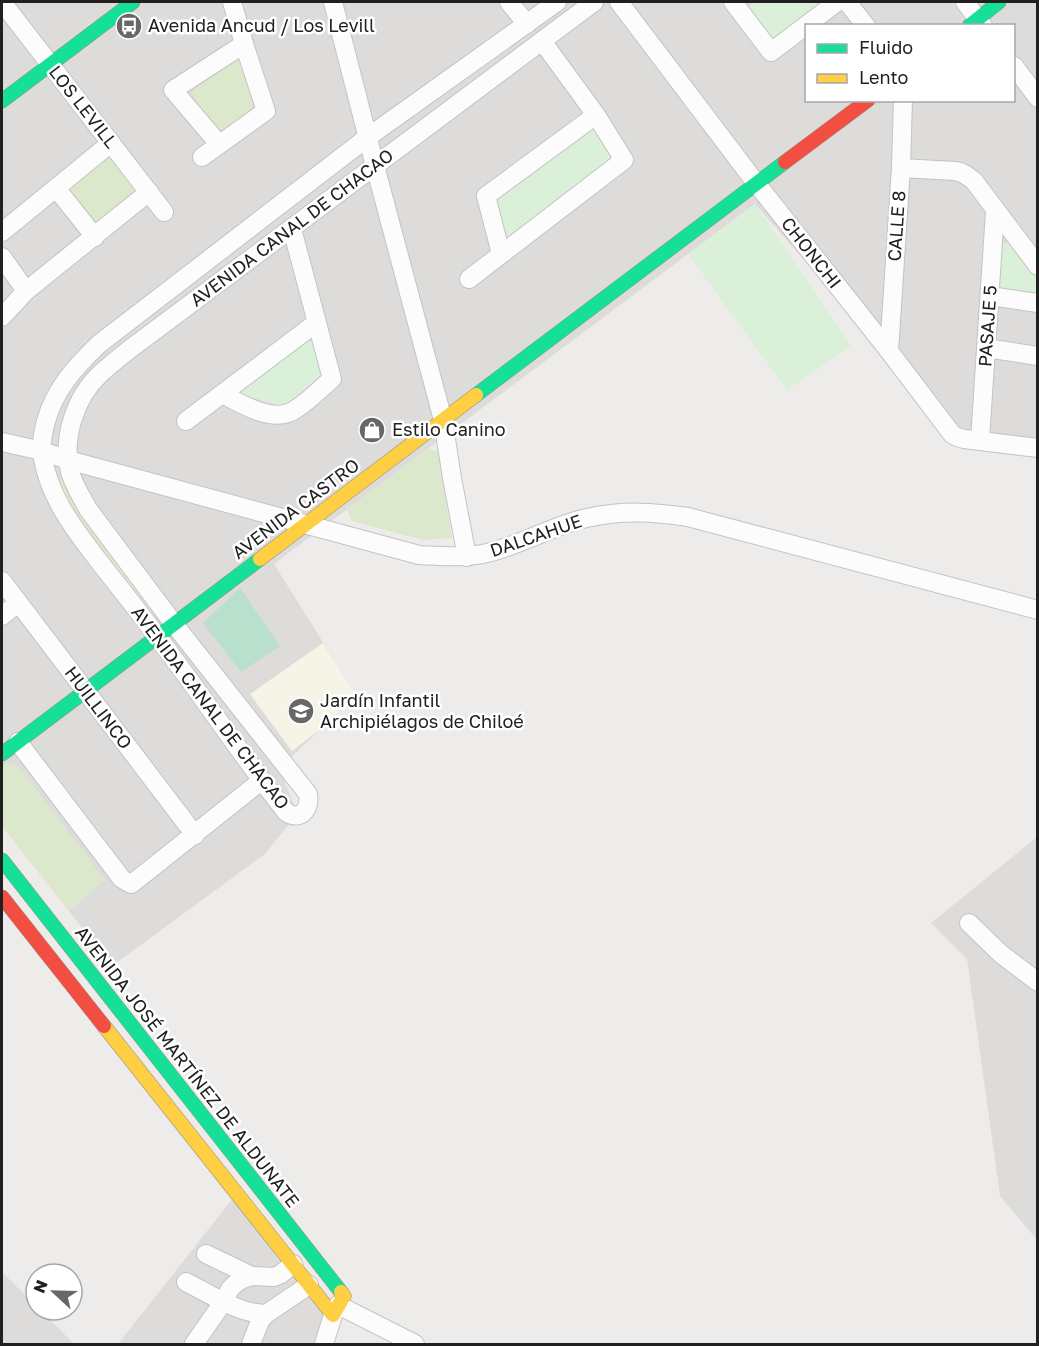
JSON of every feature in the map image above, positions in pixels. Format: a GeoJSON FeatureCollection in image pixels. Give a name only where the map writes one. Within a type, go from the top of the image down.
{"type":"FeatureCollection","features":[{"type":"Feature","properties":{"kind":"street","name":"LOS LEVILL"},"geometry":{"type":"LineString","coordinates":[[2,2],[164,212]]}},
{"type":"Feature","properties":{"kind":"street"},"geometry":{"type":"LineString","coordinates":[[2,101],[134,2]]}},
{"type":"Feature","properties":{"kind":"street"},"geometry":{"type":"LineString","coordinates":[[202,157],[266,111],[232,2]]}},
{"type":"Feature","properties":{"kind":"street"},"geometry":{"type":"LineString","coordinates":[[333,2],[443,420],[467,556]]}},
{"type":"Feature","properties":{"kind":"street"},"geometry":{"type":"LineString","coordinates":[[509,2],[527,24]]}},
{"type":"Feature","properties":{"kind":"street","name":"AVENIDA CANAL DE CHACAO"},"geometry":{"type":"LineString","coordinates":[[557,2],[368,137],[99,344],[68,375],[56,393],[49,410],[43,432],[42,451],[47,477],[69,521],[157,636],[261,781],[291,816],[297,816],[307,808],[308,794],[174,624],[88,509],[72,477],[68,460],[68,437],[75,413],[87,389],[100,374],[130,350],[594,2]]}},
{"type":"Feature","properties":{"kind":"street","name":"CHONCHI"},"geometry":{"type":"LineString","coordinates":[[619,2],[756,183],[952,434],[964,439],[1038,448]]}},
{"type":"Feature","properties":{"kind":"street"},"geometry":{"type":"LineString","coordinates":[[808,24],[837,2]]}},
{"type":"Feature","properties":{"kind":"street"},"geometry":{"type":"LineString","coordinates":[[847,2],[864,24]]}},
{"type":"Feature","properties":{"kind":"street"},"geometry":{"type":"LineString","coordinates":[[965,2],[977,23],[999,2]]}},
{"type":"Feature","properties":{"kind":"street"},"geometry":{"type":"LineString","coordinates":[[737,3],[771,52],[805,26]]}},
{"type":"Feature","properties":{"kind":"street"},"geometry":{"type":"LineString","coordinates":[[469,279],[624,160],[596,115],[542,41]]}},
{"type":"Feature","properties":{"kind":"street"},"geometry":{"type":"LineString","coordinates":[[219,144],[173,90],[244,44]]}},
{"type":"Feature","properties":{"kind":"street"},"geometry":{"type":"LineString","coordinates":[[1015,67],[1038,98]]}},
{"type":"Feature","properties":{"kind":"street","name":"AVENIDA CASTRO"},"geometry":{"type":"LineString","coordinates":[[2,754],[865,102]]}},
{"type":"Feature","properties":{"kind":"street","name":"CALLE 8"},"geometry":{"type":"LineString","coordinates":[[889,351],[903,102]]}},
{"type":"Feature","properties":{"kind":"street"},"geometry":{"type":"LineString","coordinates":[[501,254],[486,196],[596,115]]}},
{"type":"Feature","properties":{"kind":"street"},"geometry":{"type":"LineString","coordinates":[[2,232],[111,143]]}},
{"type":"Feature","properties":{"kind":"street"},"geometry":{"type":"LineString","coordinates":[[901,168],[961,172],[974,181],[1038,266]]}},
{"type":"Feature","properties":{"kind":"street"},"geometry":{"type":"LineString","coordinates":[[56,188],[94,237]]}},
{"type":"Feature","properties":{"kind":"street"},"geometry":{"type":"LineString","coordinates":[[2,317],[26,291],[148,192]]}},
{"type":"Feature","properties":{"kind":"street","name":"PASAJE 5"},"geometry":{"type":"LineString","coordinates":[[980,440],[995,211]]}},
{"type":"Feature","properties":{"kind":"street"},"geometry":{"type":"LineString","coordinates":[[222,394],[257,410],[276,415],[294,411],[332,379],[292,230]]}},
{"type":"Feature","properties":{"kind":"street"},"geometry":{"type":"LineString","coordinates":[[2,257],[26,291]]}},
{"type":"Feature","properties":{"kind":"street"},"geometry":{"type":"LineString","coordinates":[[990,296],[1038,303]]}},
{"type":"Feature","properties":{"kind":"street"},"geometry":{"type":"LineString","coordinates":[[186,421],[316,323]]}},
{"type":"Feature","properties":{"kind":"street"},"geometry":{"type":"LineString","coordinates":[[986,348],[1038,356]]}},
{"type":"Feature","properties":{"kind":"street","name":"DALCAHUE"},"geometry":{"type":"LineString","coordinates":[[2,442],[42,451],[418,555],[467,556],[504,549],[586,518],[623,512],[655,512],[688,517],[1038,610]]}},
{"type":"Feature","properties":{"kind":"street","name":"HUILLINCO"},"geometry":{"type":"LineString","coordinates":[[2,581],[195,835]]}},
{"type":"Feature","properties":{"kind":"street"},"geometry":{"type":"LineString","coordinates":[[2,615],[18,603]]}},
{"type":"Feature","properties":{"kind":"street"},"geometry":{"type":"LineString","coordinates":[[18,742],[122,879],[131,884],[261,781]]}},
{"type":"Feature","properties":{"kind":"street","name":"AVENIDA JOSÉ MARTÍNEZ DE ALDUNATE"},"geometry":{"type":"LineString","coordinates":[[2,860],[338,1305]]}},
{"type":"Feature","properties":{"kind":"street"},"geometry":{"type":"LineString","coordinates":[[2,897],[309,1285],[338,1305],[415,1344]]}},
{"type":"Feature","properties":{"kind":"street"},"geometry":{"type":"LineString","coordinates":[[969,923],[1001,954],[1038,982]]}},
{"type":"Feature","properties":{"kind":"street"},"geometry":{"type":"LineString","coordinates":[[206,1254],[252,1276]]}},
{"type":"Feature","properties":{"kind":"street"},"geometry":{"type":"LineString","coordinates":[[194,1344],[236,1283],[252,1276],[274,1277],[293,1264]]}},
{"type":"Feature","properties":{"kind":"street"},"geometry":{"type":"LineString","coordinates":[[186,1282],[263,1318]]}},
{"type":"Feature","properties":{"kind":"street"},"geometry":{"type":"LineString","coordinates":[[251,1344],[263,1318],[309,1285]]}},
{"type":"Feature","properties":{"kind":"street"},"geometry":{"type":"LineString","coordinates":[[324,1344],[338,1305]]}},
{"type":"Feature","properties":{"kind":"shaded area"},"geometry":{"type":"Polygon","coordinates":[[[2,2],[1037,2],[1037,444],[957,434],[755,204],[274,564],[356,695],[280,768],[297,814],[265,854],[112,966],[2,826],[2,2]]]}},
{"type":"Feature","properties":{"kind":"shaded area","name":"Jardín Infantil Archipiélagos de Chiloé"},"geometry":{"type":"Polygon","coordinates":[[[323,643],[356,695],[323,727],[292,751],[250,694],[323,643]]]}},
{"type":"Feature","properties":{"kind":"shaded area"},"geometry":{"type":"Polygon","coordinates":[[[1037,837],[1037,1240],[1000,1196],[967,959],[931,923],[1037,837]]]}},
{"type":"Feature","properties":{"kind":"shaded area"},"geometry":{"type":"Polygon","coordinates":[[[237,1193],[333,1315],[323,1344],[118,1344],[237,1193]]]}},
{"type":"Feature","properties":{"kind":"shaded area"},"geometry":{"type":"Polygon","coordinates":[[[2,1272],[24,1294],[24,1322],[52,1322],[74,1344],[2,1344],[2,1272]]]}},
{"type":"Feature","properties":{"kind":"green space"},"geometry":{"type":"Polygon","coordinates":[[[754,2],[826,2],[772,41],[749,9],[754,2]]]}},
{"type":"Feature","properties":{"kind":"green space"},"geometry":{"type":"Polygon","coordinates":[[[234,59],[240,59],[255,101],[241,119],[221,130],[202,111],[193,94],[195,89],[234,59]]]}},
{"type":"Feature","properties":{"kind":"green space"},"geometry":{"type":"Polygon","coordinates":[[[595,126],[617,156],[508,239],[505,238],[494,200],[595,126]]]}},
{"type":"Feature","properties":{"kind":"green space"},"geometry":{"type":"Polygon","coordinates":[[[111,158],[139,190],[96,225],[69,187],[105,159],[111,158]]]}},
{"type":"Feature","properties":{"kind":"green space"},"geometry":{"type":"Polygon","coordinates":[[[755,204],[851,346],[787,390],[688,254],[755,204]]]}},
{"type":"Feature","properties":{"kind":"green space"},"geometry":{"type":"Polygon","coordinates":[[[1011,242],[1037,276],[1037,298],[1001,294],[996,285],[1000,245],[1011,242]]]}},
{"type":"Feature","properties":{"kind":"green space"},"geometry":{"type":"Polygon","coordinates":[[[312,340],[323,371],[322,379],[290,404],[282,406],[243,395],[241,388],[244,385],[312,340]]]}},
{"type":"Feature","properties":{"kind":"green space"},"geometry":{"type":"Polygon","coordinates":[[[429,448],[438,452],[452,538],[423,540],[351,521],[347,509],[429,448]]]}},
{"type":"Feature","properties":{"kind":"green space"},"geometry":{"type":"Polygon","coordinates":[[[61,480],[66,480],[157,616],[151,615],[71,511],[59,484],[61,480]]]}},
{"type":"Feature","properties":{"kind":"green space"},"geometry":{"type":"Polygon","coordinates":[[[240,588],[280,646],[241,672],[203,623],[240,588]]]}},
{"type":"Feature","properties":{"kind":"green space"},"geometry":{"type":"Polygon","coordinates":[[[7,763],[19,767],[105,880],[69,911],[2,826],[2,767],[7,763]]]}},
{"type":"Feature","properties":{"kind":"traffic: fast"},"geometry":{"type":"LineString","coordinates":[[2,101],[133,2]]}},
{"type":"Feature","properties":{"kind":"traffic: fast"},"geometry":{"type":"LineString","coordinates":[[972,24],[999,2]]}},
{"type":"Feature","properties":{"kind":"traffic: fast"},"geometry":{"type":"LineString","coordinates":[[476,395],[785,162]]}},
{"type":"Feature","properties":{"kind":"traffic: fast"},"geometry":{"type":"LineString","coordinates":[[2,754],[260,559]]}},
{"type":"Feature","properties":{"kind":"traffic: fast"},"geometry":{"type":"LineString","coordinates":[[2,860],[341,1292]]}},
{"type":"Feature","properties":{"kind":"traffic: slow"},"geometry":{"type":"LineString","coordinates":[[260,559],[476,395]]}},
{"type":"Feature","properties":{"kind":"traffic: slow"},"geometry":{"type":"LineString","coordinates":[[104,1026],[333,1315],[344,1296],[341,1292]]}},
{"type":"Feature","properties":{"kind":"traffic: jam"},"geometry":{"type":"LineString","coordinates":[[785,162],[865,102]]}},
{"type":"Feature","properties":{"kind":"traffic: jam"},"geometry":{"type":"LineString","coordinates":[[2,897],[104,1026]]}},
{"type":"Feature","properties":{"kind":"place","name":"Avenida Ancud / Los Levill"},"geometry":{"type":"Point","coordinates":[129,26]}},
{"type":"Feature","properties":{"kind":"place","name":"Estilo Canino"},"geometry":{"type":"Point","coordinates":[372,430]}},
{"type":"Feature","properties":{"kind":"place","name":"Jardín Infantil Archipiélagos de Chiloé"},"geometry":{"type":"Point","coordinates":[301,711]}}]}
